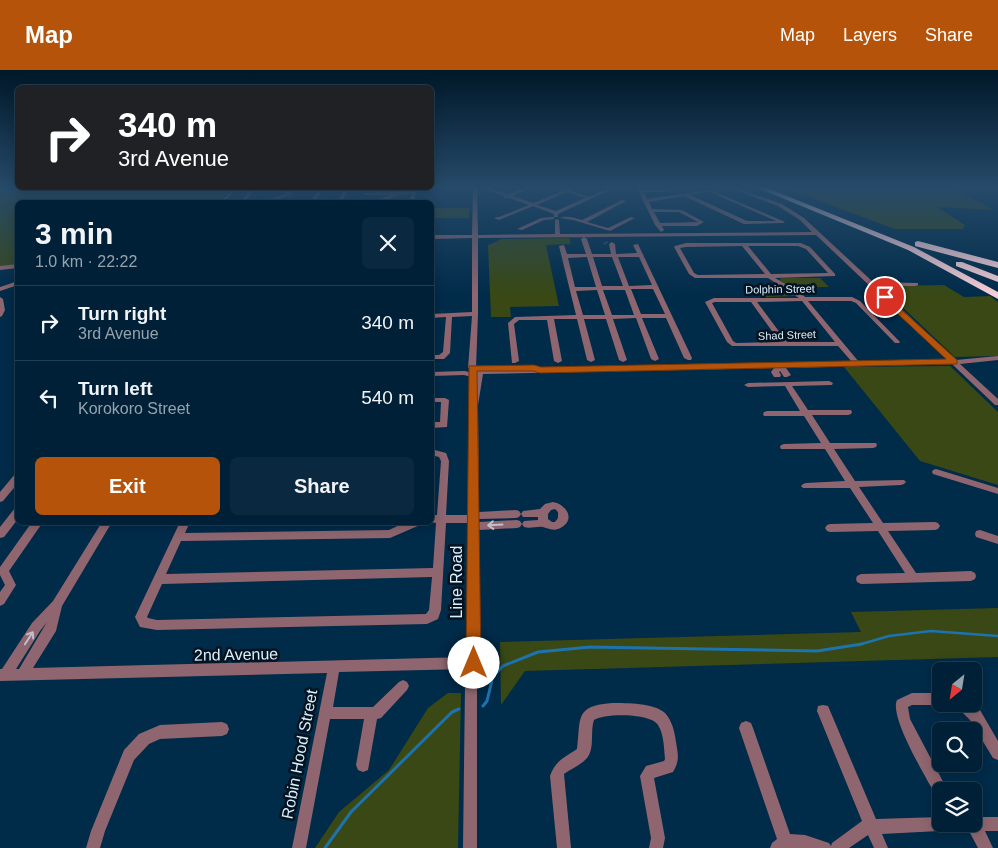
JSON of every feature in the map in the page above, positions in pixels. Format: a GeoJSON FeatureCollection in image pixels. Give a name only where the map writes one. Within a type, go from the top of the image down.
{"type":"FeatureCollection","features":[{"type":"Feature","properties":{"kind":"highway"},"geometry":{"type":"LineString","coordinates":[[844,222],[930,258],[998,296]]}},
{"type":"Feature","properties":{"kind":"highway"},"geometry":{"type":"LineString","coordinates":[[851,222],[998,280]]}},
{"type":"Feature","properties":{"kind":"highway"},"geometry":{"type":"LineString","coordinates":[[859,222],[934,249],[998,265]]}},
{"type":"Feature","properties":{"kind":"street","name":"Line Road"},"geometry":{"type":"LineString","coordinates":[[470,848],[471,685],[474,663],[473,520],[476,222]]}},
{"type":"Feature","properties":{"kind":"street"},"geometry":{"type":"LineString","coordinates":[[520,229],[535,222]]}},
{"type":"Feature","properties":{"kind":"street"},"geometry":{"type":"LineString","coordinates":[[557,222],[558,236]]}},
{"type":"Feature","properties":{"kind":"street"},"geometry":{"type":"LineString","coordinates":[[562,222],[565,236]]}},
{"type":"Feature","properties":{"kind":"street"},"geometry":{"type":"LineString","coordinates":[[583,222],[608,230],[624,222]]}},
{"type":"Feature","properties":{"kind":"street"},"geometry":{"type":"LineString","coordinates":[[657,222],[661,235]]}},
{"type":"Feature","properties":{"kind":"street"},"geometry":{"type":"LineString","coordinates":[[658,225],[701,222]]}},
{"type":"Feature","properties":{"kind":"street"},"geometry":{"type":"LineString","coordinates":[[745,222],[772,222]]}},
{"type":"Feature","properties":{"kind":"street"},"geometry":{"type":"LineString","coordinates":[[806,222],[998,403]]}},
{"type":"Feature","properties":{"kind":"street"},"geometry":{"type":"LineString","coordinates":[[434,237],[818,232]]}},
{"type":"Feature","properties":{"kind":"street"},"geometry":{"type":"LineString","coordinates":[[609,235],[610,246]]}},
{"type":"Feature","properties":{"kind":"street"},"geometry":{"type":"LineString","coordinates":[[602,236],[610,246],[655,358]]}},
{"type":"Feature","properties":{"kind":"street"},"geometry":{"type":"LineString","coordinates":[[584,239],[623,360]]}},
{"type":"Feature","properties":{"kind":"street"},"geometry":{"type":"LineString","coordinates":[[743,244],[770,277],[792,289],[802,299],[857,364]]}},
{"type":"Feature","properties":{"kind":"street"},"geometry":{"type":"LineString","coordinates":[[803,244],[833,275],[770,277],[697,277],[692,274],[677,247],[682,245],[803,244]]}},
{"type":"Feature","properties":{"kind":"street"},"geometry":{"type":"LineString","coordinates":[[636,245],[688,358]]}},
{"type":"Feature","properties":{"kind":"street"},"geometry":{"type":"LineString","coordinates":[[562,246],[591,360]]}},
{"type":"Feature","properties":{"kind":"street"},"geometry":{"type":"LineString","coordinates":[[564,256],[589,255],[610,246],[640,255]]}},
{"type":"Feature","properties":{"kind":"street"},"geometry":{"type":"LineString","coordinates":[[0,268],[15,266]]}},
{"type":"Feature","properties":{"kind":"street"},"geometry":{"type":"LineString","coordinates":[[0,287],[15,284]]}},
{"type":"Feature","properties":{"kind":"street"},"geometry":{"type":"LineString","coordinates":[[871,284],[916,284]]}},
{"type":"Feature","properties":{"kind":"street"},"geometry":{"type":"LineString","coordinates":[[573,289],[655,287]]}},
{"type":"Feature","properties":{"kind":"street"},"geometry":{"type":"LineString","coordinates":[[0,299],[2,310],[0,315]]}},
{"type":"Feature","properties":{"kind":"street","name":"Dolphin Street"},"geometry":{"type":"LineString","coordinates":[[734,346],[721,328],[708,301],[852,299],[858,302],[898,342]]}},
{"type":"Feature","properties":{"kind":"street"},"geometry":{"type":"LineString","coordinates":[[753,300],[785,345]]}},
{"type":"Feature","properties":{"kind":"street"},"geometry":{"type":"LineString","coordinates":[[434,316],[475,314]]}},
{"type":"Feature","properties":{"kind":"street"},"geometry":{"type":"LineString","coordinates":[[434,357],[441,357],[446,354],[448,315]]}},
{"type":"Feature","properties":{"kind":"street"},"geometry":{"type":"LineString","coordinates":[[515,361],[512,321],[521,318],[669,316]]}},
{"type":"Feature","properties":{"kind":"street"},"geometry":{"type":"LineString","coordinates":[[550,318],[558,361]]}},
{"type":"Feature","properties":{"kind":"street","name":"Shad Street"},"geometry":{"type":"LineString","coordinates":[[734,346],[840,344]]}},
{"type":"Feature","properties":{"kind":"street"},"geometry":{"type":"LineString","coordinates":[[475,371],[954,362],[998,358]]}},
{"type":"Feature","properties":{"kind":"street"},"geometry":{"type":"LineString","coordinates":[[778,365],[778,369],[775,372],[785,380],[913,577]]}},
{"type":"Feature","properties":{"kind":"street"},"geometry":{"type":"LineString","coordinates":[[748,385],[785,380],[829,383]]}},
{"type":"Feature","properties":{"kind":"street"},"geometry":{"type":"LineString","coordinates":[[434,400],[445,400],[444,425],[434,425]]}},
{"type":"Feature","properties":{"kind":"street"},"geometry":{"type":"LineString","coordinates":[[767,414],[848,412]]}},
{"type":"Feature","properties":{"kind":"street"},"geometry":{"type":"LineString","coordinates":[[784,447],[873,445]]}},
{"type":"Feature","properties":{"kind":"street"},"geometry":{"type":"LineString","coordinates":[[184,525],[141,617],[144,623],[167,625],[427,619],[434,615],[437,572],[437,494],[445,457],[440,453],[434,452]]}},
{"type":"Feature","properties":{"kind":"street"},"geometry":{"type":"LineString","coordinates":[[936,472],[998,491]]}},
{"type":"Feature","properties":{"kind":"street"},"geometry":{"type":"LineString","coordinates":[[0,498],[15,480]]}},
{"type":"Feature","properties":{"kind":"street"},"geometry":{"type":"LineString","coordinates":[[806,486],[901,482]]}},
{"type":"Feature","properties":{"kind":"street"},"geometry":{"type":"LineString","coordinates":[[436,520],[521,519],[561,524],[565,514],[554,507],[547,508],[542,513],[521,519]]}},
{"type":"Feature","properties":{"kind":"street"},"geometry":{"type":"LineString","coordinates":[[542,513],[542,518],[546,523]]}},
{"type":"Feature","properties":{"kind":"street"},"geometry":{"type":"LineString","coordinates":[[0,534],[15,515]]}},
{"type":"Feature","properties":{"kind":"street"},"geometry":{"type":"LineString","coordinates":[[0,600],[11,585],[2,571],[36,525]]}},
{"type":"Feature","properties":{"kind":"street"},"geometry":{"type":"LineString","coordinates":[[3,675],[36,627],[57,604],[105,525]]}},
{"type":"Feature","properties":{"kind":"street"},"geometry":{"type":"LineString","coordinates":[[178,538],[390,534],[410,525]]}},
{"type":"Feature","properties":{"kind":"street"},"geometry":{"type":"LineString","coordinates":[[830,528],[935,526]]}},
{"type":"Feature","properties":{"kind":"street"},"geometry":{"type":"LineString","coordinates":[[980,534],[998,540]]}},
{"type":"Feature","properties":{"kind":"street"},"geometry":{"type":"LineString","coordinates":[[159,579],[437,572]]}},
{"type":"Feature","properties":{"kind":"street"},"geometry":{"type":"LineString","coordinates":[[861,579],[971,576]]}},
{"type":"Feature","properties":{"kind":"street"},"geometry":{"type":"LineString","coordinates":[[22,675],[52,627],[57,604]]}},
{"type":"Feature","properties":{"kind":"street","name":"2nd Avenue"},"geometry":{"type":"LineString","coordinates":[[3,675],[474,663]]}},
{"type":"Feature","properties":{"kind":"street","name":"Robin Hood Street"},"geometry":{"type":"LineString","coordinates":[[299,848],[334,668]]}},
{"type":"Feature","properties":{"kind":"street"},"geometry":{"type":"LineString","coordinates":[[324,712],[376,713],[403,686]]}},
{"type":"Feature","properties":{"kind":"street"},"geometry":{"type":"LineString","coordinates":[[932,699],[912,699],[901,704],[904,721],[936,782]]}},
{"type":"Feature","properties":{"kind":"street"},"geometry":{"type":"LineString","coordinates":[[564,848],[557,776],[560,770],[584,753],[586,722],[590,713],[598,709],[648,711],[658,715],[663,720],[672,761],[668,767],[652,771],[647,776],[658,838],[656,848]]}},
{"type":"Feature","properties":{"kind":"street"},"geometry":{"type":"LineString","coordinates":[[823,711],[881,848]]}},
{"type":"Feature","properties":{"kind":"street"},"geometry":{"type":"LineString","coordinates":[[971,712],[998,753]]}},
{"type":"Feature","properties":{"kind":"street"},"geometry":{"type":"LineString","coordinates":[[363,765],[372,713]]}},
{"type":"Feature","properties":{"kind":"street"},"geometry":{"type":"LineString","coordinates":[[746,728],[781,844],[794,839],[824,848]]}},
{"type":"Feature","properties":{"kind":"street"},"geometry":{"type":"LineString","coordinates":[[93,848],[129,755],[144,738],[160,732],[222,730]]}},
{"type":"Feature","properties":{"kind":"street"},"geometry":{"type":"LineString","coordinates":[[982,824],[998,824]]}},
{"type":"Feature","properties":{"kind":"street"},"geometry":{"type":"LineString","coordinates":[[837,848],[858,831],[872,827],[932,825]]}},
{"type":"Feature","properties":{"kind":"street"},"geometry":{"type":"LineString","coordinates":[[977,832],[986,848]]}},
{"type":"Feature","properties":{"kind":"green space"},"geometry":{"type":"Polygon","coordinates":[[[0,222],[15,222],[15,264],[0,267],[0,222]]]}},
{"type":"Feature","properties":{"kind":"green space"},"geometry":{"type":"Polygon","coordinates":[[[877,222],[961,222],[965,225],[963,229],[895,229],[877,222]]]}},
{"type":"Feature","properties":{"kind":"green space"},"geometry":{"type":"Polygon","coordinates":[[[569,238],[571,244],[546,245],[559,306],[510,307],[511,317],[491,317],[488,245],[502,239],[569,238]]]}},
{"type":"Feature","properties":{"kind":"green space"},"geometry":{"type":"Polygon","coordinates":[[[782,278],[820,278],[829,287],[791,287],[779,280],[782,278]]]}},
{"type":"Feature","properties":{"kind":"green space"},"geometry":{"type":"Polygon","coordinates":[[[944,285],[964,297],[990,296],[998,302],[998,356],[955,357],[880,286],[944,285]]]}},
{"type":"Feature","properties":{"kind":"green space"},"geometry":{"type":"Polygon","coordinates":[[[758,288],[784,288],[795,296],[766,297],[758,288]]]}},
{"type":"Feature","properties":{"kind":"green space"},"geometry":{"type":"Polygon","coordinates":[[[950,366],[998,412],[998,485],[920,461],[844,367],[950,366]]]}},
{"type":"Feature","properties":{"kind":"green space"},"geometry":{"type":"Polygon","coordinates":[[[998,608],[998,657],[525,671],[501,705],[500,642],[861,632],[851,612],[998,608]]]}},
{"type":"Feature","properties":{"kind":"green space"},"geometry":{"type":"Polygon","coordinates":[[[448,693],[461,693],[458,848],[315,848],[339,812],[389,770],[428,708],[448,693]]]}},
{"type":"Feature","properties":{"kind":"waterway"},"geometry":{"type":"LineString","coordinates":[[861,644],[889,636],[931,631],[998,636]]}},
{"type":"Feature","properties":{"kind":"waterway"},"geometry":{"type":"LineString","coordinates":[[483,706],[487,701],[493,676],[503,666],[538,652],[590,647],[817,651],[861,644]]}},
{"type":"Feature","properties":{"kind":"waterway"},"geometry":{"type":"LineString","coordinates":[[325,848],[351,812],[452,712],[459,709]]}},
{"type":"Feature","properties":{"kind":"route"},"geometry":{"type":"LineString","coordinates":[[474,663],[474,405],[472,398],[472,368],[534,368],[540,370],[954,362],[885,297]]}}]}
